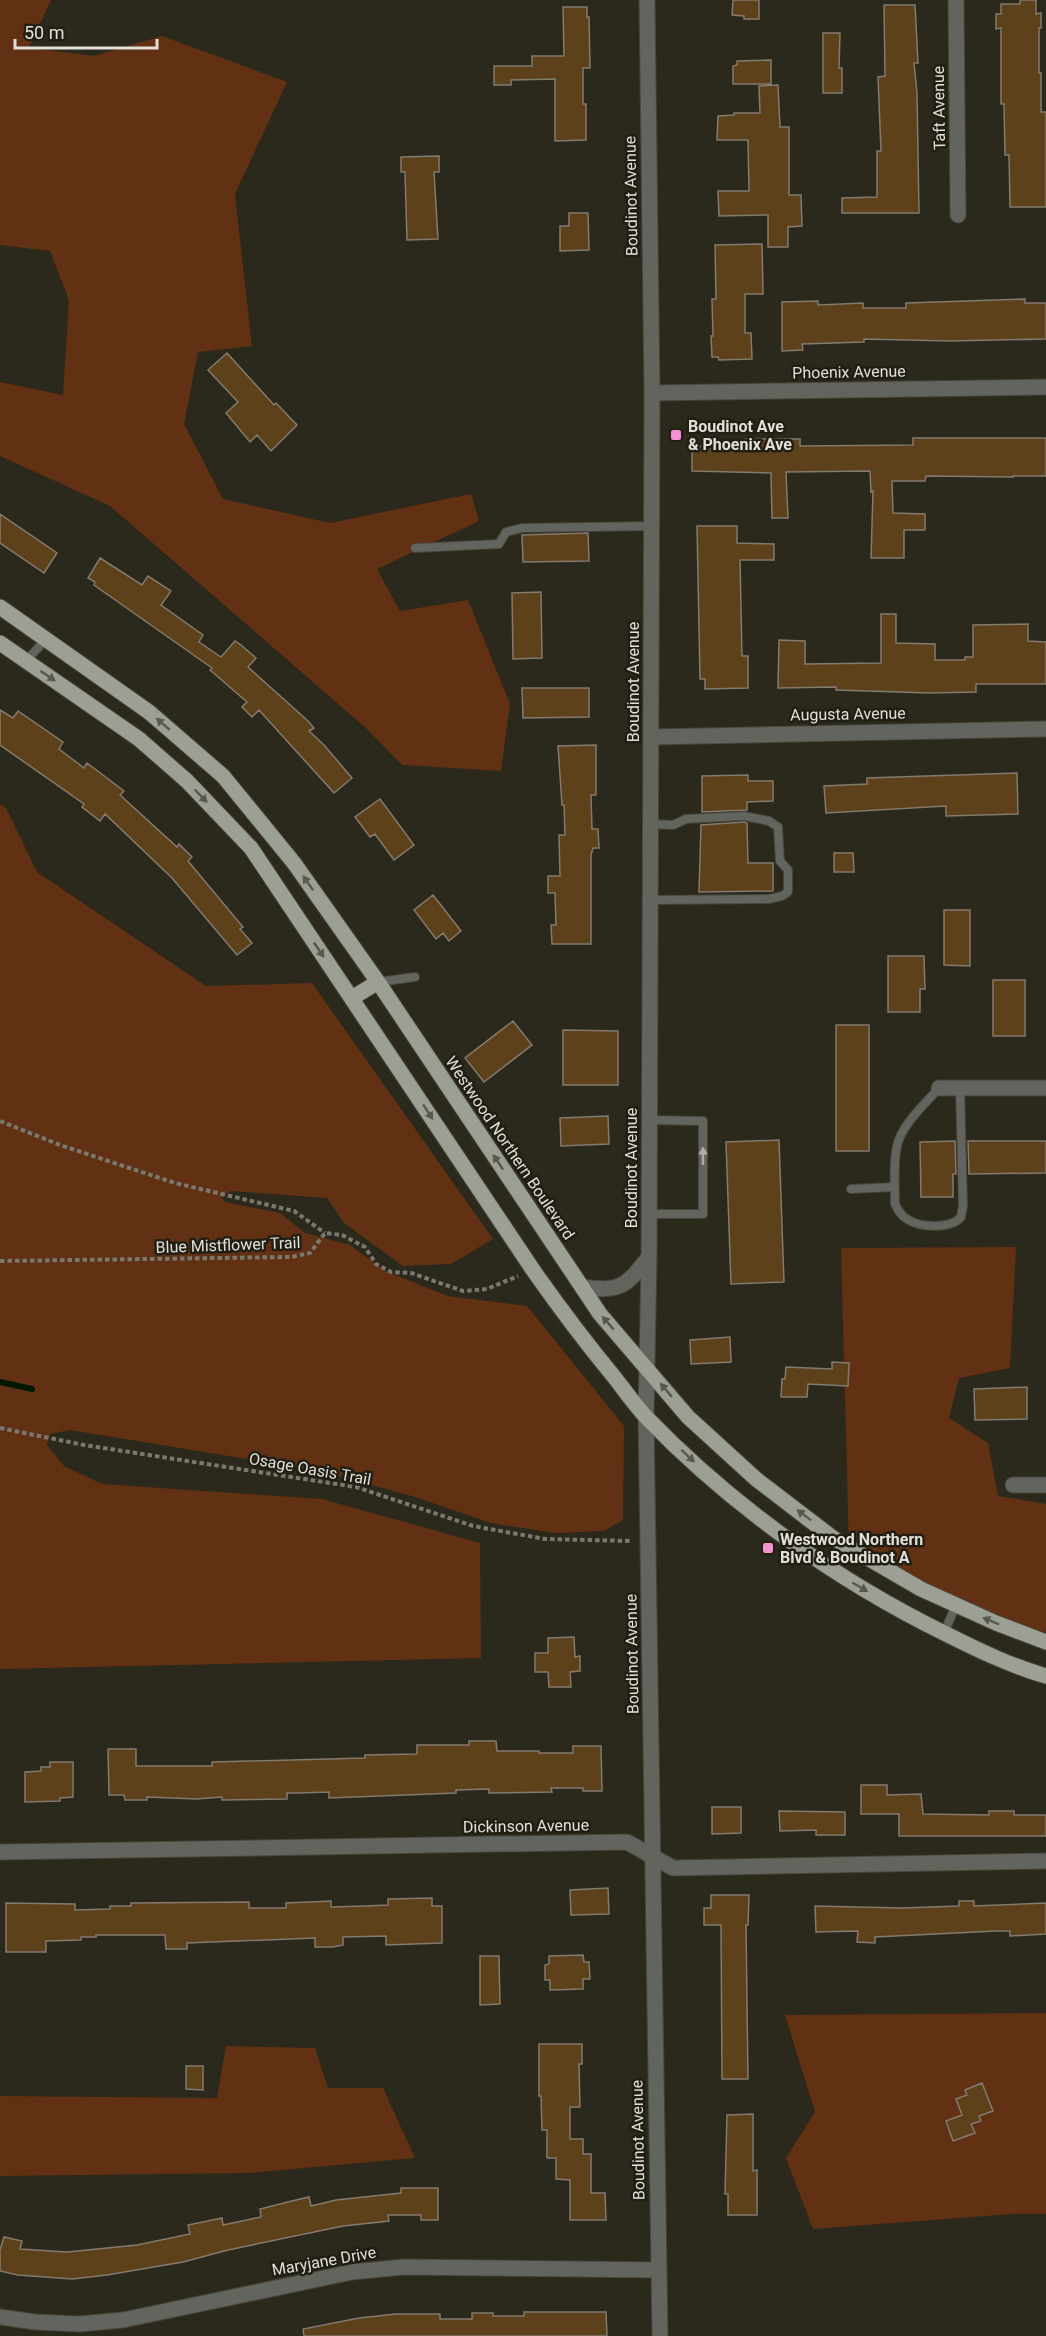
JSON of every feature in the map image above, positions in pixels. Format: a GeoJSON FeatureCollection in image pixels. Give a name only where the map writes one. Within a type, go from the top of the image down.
{"type":"FeatureCollection","features":[{"type":"Feature","properties":{"kind":"main road","name":"Westwood Northern Boulevard"},"geometry":{"type":"LineString","coordinates":[[0,606],[149,712],[223,776],[294,863],[378,982],[600,1314],[688,1417],[756,1479],[833,1538],[921,1589],[1046,1642]]}},
{"type":"Feature","properties":{"kind":"main road"},"geometry":{"type":"LineString","coordinates":[[0,643],[139,739],[187,781],[251,848],[574,1329],[646,1416],[718,1484],[784,1536],[845,1579],[944,1633],[1046,1676]]}},
{"type":"Feature","properties":{"kind":"main road"},"geometry":{"type":"LineString","coordinates":[[352,998],[378,982]]}},
{"type":"Feature","properties":{"kind":"street","name":"Boudinot Avenue"},"geometry":{"type":"LineString","coordinates":[[646,0],[652,393],[649,1257],[646,1416],[660,2336]]}},
{"type":"Feature","properties":{"kind":"street","name":"Taft Avenue"},"geometry":{"type":"LineString","coordinates":[[956,0],[958,215]]}},
{"type":"Feature","properties":{"kind":"street","name":"Phoenix Avenue"},"geometry":{"type":"LineString","coordinates":[[652,393],[1046,387]]}},
{"type":"Feature","properties":{"kind":"street","name":"Augusta Avenue"},"geometry":{"type":"LineString","coordinates":[[651,737],[1046,729]]}},
{"type":"Feature","properties":{"kind":"street"},"geometry":{"type":"LineString","coordinates":[[939,1088],[1046,1088]]}},
{"type":"Feature","properties":{"kind":"street"},"geometry":{"type":"LineString","coordinates":[[582,1287],[611,1289],[623,1286],[649,1257]]}},
{"type":"Feature","properties":{"kind":"street"},"geometry":{"type":"LineString","coordinates":[[1013,1485],[1046,1485]]}},
{"type":"Feature","properties":{"kind":"street","name":"Dickinson Avenue"},"geometry":{"type":"LineString","coordinates":[[0,1852],[627,1842],[673,1868],[1046,1861]]}},
{"type":"Feature","properties":{"kind":"street","name":"Maryjane Drive"},"geometry":{"type":"LineString","coordinates":[[0,2317],[68,2324],[123,2320],[352,2272],[404,2267],[658,2270]]}},
{"type":"Feature","properties":{"kind":"lane"},"geometry":{"type":"LineString","coordinates":[[415,548],[499,544],[506,532],[522,528],[652,526]]}},
{"type":"Feature","properties":{"kind":"lane"},"geometry":{"type":"LineString","coordinates":[[26,660],[47,638]]}},
{"type":"Feature","properties":{"kind":"lane"},"geometry":{"type":"LineString","coordinates":[[650,824],[673,825],[686,819],[744,816],[774,824],[778,827],[780,861],[788,870],[788,891],[782,896],[769,899],[650,900]]}},
{"type":"Feature","properties":{"kind":"lane"},"geometry":{"type":"LineString","coordinates":[[378,982],[416,977]]}},
{"type":"Feature","properties":{"kind":"lane"},"geometry":{"type":"LineString","coordinates":[[939,1088],[902,1134],[897,1145],[896,1204],[899,1212],[907,1220],[921,1224],[951,1225],[961,1217],[963,1205],[960,1088]]}},
{"type":"Feature","properties":{"kind":"lane"},"geometry":{"type":"LineString","coordinates":[[649,1120],[703,1121],[703,1214],[649,1214]]}},
{"type":"Feature","properties":{"kind":"lane"},"geometry":{"type":"LineString","coordinates":[[851,1189],[896,1187]]}},
{"type":"Feature","properties":{"kind":"lane"},"geometry":{"type":"LineString","coordinates":[[944,1633],[956,1605]]}},
{"type":"Feature","properties":{"kind":"path"},"geometry":{"type":"LineString","coordinates":[[0,1121],[60,1145],[175,1183],[294,1211],[325,1233],[342,1235],[365,1247],[376,1264],[391,1272],[411,1273],[464,1291],[487,1289],[533,1270]]}},
{"type":"Feature","properties":{"kind":"path","name":"Blue Mistflower Trail"},"geometry":{"type":"LineString","coordinates":[[0,1261],[291,1257],[310,1253],[325,1233]]}},
{"type":"Feature","properties":{"kind":"path","name":"Osage Oasis Trail"},"geometry":{"type":"LineString","coordinates":[[0,1428],[84,1445],[356,1486],[473,1526],[544,1539],[648,1541]]}},
{"type":"Feature","properties":{"kind":"shaded area"},"geometry":{"type":"Polygon","coordinates":[[[0,0],[51,0],[29,48],[94,56],[162,36],[287,82],[235,194],[252,346],[198,352],[184,424],[223,499],[330,523],[471,494],[479,521],[377,569],[400,611],[468,600],[510,704],[501,771],[402,765],[366,728],[110,506],[0,456],[0,382],[63,395],[69,300],[50,251],[0,245],[0,0]]]}},
{"type":"Feature","properties":{"kind":"shaded area"},"geometry":{"type":"Polygon","coordinates":[[[0,804],[6,808],[37,872],[206,986],[312,983],[493,1239],[451,1264],[403,1266],[344,1223],[327,1198],[231,1191],[221,1197],[225,1202],[280,1213],[305,1233],[350,1245],[385,1271],[448,1296],[527,1306],[624,1426],[623,1520],[604,1531],[555,1533],[491,1523],[415,1497],[321,1471],[70,1430],[50,1434],[47,1445],[64,1466],[102,1484],[322,1499],[480,1543],[481,1658],[0,1669],[0,804]]]}},
{"type":"Feature","properties":{"kind":"shaded area"},"geometry":{"type":"Polygon","coordinates":[[[1016,1247],[1010,1368],[959,1378],[949,1418],[988,1443],[998,1496],[1046,1504],[1046,1632],[996,1623],[849,1547],[841,1248],[1016,1247]]]}},
{"type":"Feature","properties":{"kind":"shaded area"},"geometry":{"type":"Polygon","coordinates":[[[1046,2013],[1046,2214],[1012,2214],[813,2229],[786,2158],[815,2112],[785,2015],[1046,2013]]]}},
{"type":"Feature","properties":{"kind":"shaded area"},"geometry":{"type":"Polygon","coordinates":[[[226,2046],[315,2048],[328,2088],[383,2088],[415,2158],[249,2173],[0,2176],[0,2096],[217,2098],[226,2046]]]}},
{"type":"Feature","properties":{"kind":"building"},"geometry":{"type":"Polygon","coordinates":[[[733,0],[759,0],[759,19],[744,19],[744,16],[732,15],[733,0]]]}},
{"type":"Feature","properties":{"kind":"building"},"geometry":{"type":"Polygon","coordinates":[[[1020,0],[1036,0],[1036,14],[1041,13],[1039,73],[1041,73],[1041,112],[1046,112],[1046,207],[1010,207],[1009,155],[1005,155],[1004,104],[1001,104],[1001,28],[996,29],[996,14],[1001,14],[1001,4],[1020,4],[1020,0]]]}},
{"type":"Feature","properties":{"kind":"building"},"geometry":{"type":"Polygon","coordinates":[[[884,5],[915,5],[918,63],[914,63],[917,92],[919,213],[842,213],[842,198],[877,197],[877,151],[881,151],[878,77],[885,76],[884,5]]]}},
{"type":"Feature","properties":{"kind":"building"},"geometry":{"type":"Polygon","coordinates":[[[563,7],[587,7],[587,17],[589,17],[590,68],[583,68],[586,140],[555,141],[555,79],[511,80],[511,85],[494,85],[494,66],[532,66],[532,56],[564,56],[563,7]]]}},
{"type":"Feature","properties":{"kind":"building"},"geometry":{"type":"Polygon","coordinates":[[[823,33],[840,33],[839,68],[842,68],[842,93],[823,93],[823,33]]]}},
{"type":"Feature","properties":{"kind":"building"},"geometry":{"type":"Polygon","coordinates":[[[771,60],[771,84],[733,84],[733,66],[737,65],[737,61],[771,60]]]}},
{"type":"Feature","properties":{"kind":"building"},"geometry":{"type":"Polygon","coordinates":[[[778,85],[780,127],[789,127],[789,195],[801,195],[802,226],[788,227],[788,247],[768,247],[768,215],[719,216],[718,191],[749,191],[748,140],[717,140],[718,116],[734,115],[734,113],[760,113],[759,86],[778,85]]]}},
{"type":"Feature","properties":{"kind":"building"},"geometry":{"type":"Polygon","coordinates":[[[439,156],[439,172],[434,172],[438,239],[407,240],[405,172],[401,172],[401,157],[439,156]]]}},
{"type":"Feature","properties":{"kind":"building"},"geometry":{"type":"Polygon","coordinates":[[[569,213],[588,213],[589,250],[560,251],[560,226],[569,226],[569,213]]]}},
{"type":"Feature","properties":{"kind":"building"},"geometry":{"type":"Polygon","coordinates":[[[762,244],[763,294],[745,294],[745,333],[751,333],[752,359],[719,360],[718,357],[712,357],[711,336],[713,336],[712,299],[716,299],[715,245],[762,244]]]}},
{"type":"Feature","properties":{"kind":"building"},"geometry":{"type":"Polygon","coordinates":[[[1025,299],[1025,303],[1046,303],[1046,339],[950,341],[864,339],[864,342],[802,344],[803,350],[782,351],[782,302],[818,301],[818,305],[863,303],[863,308],[906,308],[906,303],[1025,299]]]}},
{"type":"Feature","properties":{"kind":"building"},"geometry":{"type":"Polygon","coordinates":[[[227,353],[274,405],[276,403],[297,425],[271,451],[257,435],[250,442],[226,413],[238,402],[208,370],[227,353]]]}},
{"type":"Feature","properties":{"kind":"building"},"geometry":{"type":"Polygon","coordinates":[[[913,438],[1046,438],[1046,476],[926,476],[925,481],[892,481],[893,513],[925,514],[925,530],[904,530],[904,558],[871,558],[873,491],[871,492],[870,471],[786,472],[788,518],[772,518],[771,473],[692,471],[692,446],[744,446],[744,439],[800,439],[800,446],[913,445],[913,438]]]}},
{"type":"Feature","properties":{"kind":"building"},"geometry":{"type":"Polygon","coordinates":[[[0,514],[57,553],[44,573],[0,543],[0,514]]]}},
{"type":"Feature","properties":{"kind":"building"},"geometry":{"type":"Polygon","coordinates":[[[697,526],[737,526],[737,543],[774,544],[774,560],[740,560],[742,656],[748,656],[748,688],[705,689],[705,679],[700,679],[697,526]]]}},
{"type":"Feature","properties":{"kind":"building"},"geometry":{"type":"Polygon","coordinates":[[[588,533],[589,561],[523,562],[522,535],[588,533]]]}},
{"type":"Feature","properties":{"kind":"building"},"geometry":{"type":"Polygon","coordinates":[[[100,558],[142,585],[148,576],[171,591],[161,605],[203,635],[199,642],[221,657],[235,641],[256,658],[248,667],[308,721],[314,728],[309,731],[352,778],[334,793],[259,710],[252,717],[242,707],[247,702],[210,670],[212,668],[94,585],[95,582],[88,578],[100,558]]]}},
{"type":"Feature","properties":{"kind":"building"},"geometry":{"type":"Polygon","coordinates":[[[541,592],[542,658],[513,659],[512,593],[541,592]]]}},
{"type":"Feature","properties":{"kind":"building"},"geometry":{"type":"Polygon","coordinates":[[[881,614],[896,614],[896,643],[935,644],[935,660],[965,660],[965,657],[973,657],[973,625],[1028,624],[1028,641],[1046,642],[1046,684],[976,684],[976,692],[930,693],[836,690],[836,687],[778,688],[779,640],[805,641],[805,664],[881,663],[881,614]]]}},
{"type":"Feature","properties":{"kind":"building"},"geometry":{"type":"Polygon","coordinates":[[[522,688],[589,688],[589,717],[523,718],[522,688]]]}},
{"type":"Feature","properties":{"kind":"building"},"geometry":{"type":"Polygon","coordinates":[[[0,710],[13,718],[18,711],[63,742],[59,749],[84,768],[87,763],[124,791],[120,795],[177,847],[179,844],[192,857],[188,861],[243,927],[240,929],[252,943],[237,955],[172,878],[105,814],[100,821],[82,807],[84,804],[0,745],[0,710]]]}},
{"type":"Feature","properties":{"kind":"building"},"geometry":{"type":"Polygon","coordinates":[[[596,745],[596,795],[591,795],[592,829],[598,829],[599,848],[593,848],[591,855],[591,944],[552,944],[551,925],[556,925],[555,893],[548,893],[548,876],[560,876],[559,835],[565,835],[558,746],[596,745]]]}},
{"type":"Feature","properties":{"kind":"building"},"geometry":{"type":"Polygon","coordinates":[[[1017,773],[1018,814],[946,816],[946,806],[826,813],[824,786],[867,784],[867,778],[1017,773]]]}},
{"type":"Feature","properties":{"kind":"building"},"geometry":{"type":"Polygon","coordinates":[[[748,775],[748,781],[773,781],[773,801],[747,802],[747,810],[702,812],[702,776],[748,775]]]}},
{"type":"Feature","properties":{"kind":"building"},"geometry":{"type":"Polygon","coordinates":[[[380,799],[414,845],[394,860],[375,834],[370,837],[355,817],[380,799]]]}},
{"type":"Feature","properties":{"kind":"building"},"geometry":{"type":"Polygon","coordinates":[[[747,823],[748,863],[773,863],[773,891],[699,892],[701,825],[747,823]]]}},
{"type":"Feature","properties":{"kind":"building"},"geometry":{"type":"Polygon","coordinates":[[[834,853],[853,853],[854,872],[834,872],[834,853]]]}},
{"type":"Feature","properties":{"kind":"building"},"geometry":{"type":"Polygon","coordinates":[[[433,895],[461,931],[449,941],[443,933],[436,939],[414,910],[433,895]]]}},
{"type":"Feature","properties":{"kind":"building"},"geometry":{"type":"Polygon","coordinates":[[[944,910],[970,910],[970,966],[944,965],[944,910]]]}},
{"type":"Feature","properties":{"kind":"building"},"geometry":{"type":"Polygon","coordinates":[[[888,956],[924,956],[925,989],[920,989],[920,1012],[888,1012],[888,956]]]}},
{"type":"Feature","properties":{"kind":"building"},"geometry":{"type":"Polygon","coordinates":[[[993,980],[1025,980],[1025,1036],[993,1036],[993,980]]]}},
{"type":"Feature","properties":{"kind":"building"},"geometry":{"type":"Polygon","coordinates":[[[513,1021],[532,1045],[484,1082],[465,1058],[513,1021]]]}},
{"type":"Feature","properties":{"kind":"building"},"geometry":{"type":"Polygon","coordinates":[[[836,1025],[869,1025],[869,1151],[836,1151],[836,1025]]]}},
{"type":"Feature","properties":{"kind":"building"},"geometry":{"type":"Polygon","coordinates":[[[563,1030],[618,1031],[618,1085],[563,1085],[563,1030]]]}},
{"type":"Feature","properties":{"kind":"building"},"geometry":{"type":"Polygon","coordinates":[[[608,1116],[609,1144],[561,1146],[560,1118],[608,1116]]]}},
{"type":"Feature","properties":{"kind":"building"},"geometry":{"type":"Polygon","coordinates":[[[779,1140],[784,1282],[731,1284],[726,1142],[779,1140]]]}},
{"type":"Feature","properties":{"kind":"building"},"geometry":{"type":"Polygon","coordinates":[[[955,1141],[956,1174],[953,1174],[953,1197],[921,1197],[920,1142],[955,1141]]]}},
{"type":"Feature","properties":{"kind":"building"},"geometry":{"type":"Polygon","coordinates":[[[968,1141],[1046,1141],[1046,1173],[969,1174],[968,1141]]]}},
{"type":"Feature","properties":{"kind":"building"},"geometry":{"type":"Polygon","coordinates":[[[730,1337],[731,1362],[691,1364],[690,1340],[730,1337]]]}},
{"type":"Feature","properties":{"kind":"building"},"geometry":{"type":"Polygon","coordinates":[[[832,1362],[849,1363],[848,1386],[808,1384],[807,1397],[781,1397],[782,1379],[785,1379],[786,1367],[832,1369],[832,1362]]]}},
{"type":"Feature","properties":{"kind":"building"},"geometry":{"type":"Polygon","coordinates":[[[1027,1387],[1027,1419],[975,1420],[974,1389],[1027,1387]]]}},
{"type":"Feature","properties":{"kind":"building"},"geometry":{"type":"Polygon","coordinates":[[[574,1637],[575,1657],[580,1656],[580,1671],[570,1672],[571,1687],[549,1687],[548,1672],[535,1672],[535,1653],[548,1653],[548,1638],[574,1637]]]}},
{"type":"Feature","properties":{"kind":"building"},"geometry":{"type":"Polygon","coordinates":[[[469,1741],[496,1741],[497,1751],[539,1751],[539,1753],[573,1753],[573,1746],[601,1746],[602,1791],[583,1791],[583,1788],[551,1788],[552,1792],[489,1793],[489,1789],[456,1790],[456,1793],[329,1798],[329,1792],[287,1793],[287,1799],[222,1800],[222,1797],[196,1799],[147,1797],[147,1800],[125,1800],[124,1795],[109,1795],[108,1749],[136,1749],[136,1766],[212,1766],[212,1762],[365,1758],[365,1755],[417,1754],[417,1745],[469,1745],[469,1741]]]}},
{"type":"Feature","properties":{"kind":"building"},"geometry":{"type":"Polygon","coordinates":[[[50,1762],[73,1762],[73,1797],[60,1798],[60,1801],[25,1802],[25,1772],[41,1771],[41,1767],[50,1767],[50,1762]]]}},
{"type":"Feature","properties":{"kind":"building"},"geometry":{"type":"Polygon","coordinates":[[[861,1785],[887,1785],[887,1795],[921,1794],[923,1814],[989,1815],[989,1811],[1014,1811],[1014,1815],[1046,1815],[1046,1836],[899,1836],[899,1814],[861,1814],[861,1785]]]}},
{"type":"Feature","properties":{"kind":"building"},"geometry":{"type":"Polygon","coordinates":[[[712,1807],[741,1807],[741,1833],[712,1834],[712,1807]]]}},
{"type":"Feature","properties":{"kind":"building"},"geometry":{"type":"Polygon","coordinates":[[[779,1811],[845,1812],[845,1835],[816,1835],[816,1830],[780,1831],[779,1811]]]}},
{"type":"Feature","properties":{"kind":"building"},"geometry":{"type":"Polygon","coordinates":[[[608,1888],[609,1914],[571,1915],[570,1890],[608,1888]]]}},
{"type":"Feature","properties":{"kind":"building"},"geometry":{"type":"Polygon","coordinates":[[[711,1895],[749,1895],[748,1925],[746,1925],[748,2079],[722,2079],[721,1925],[704,1925],[704,1908],[711,1908],[711,1895]]]}},
{"type":"Feature","properties":{"kind":"building"},"geometry":{"type":"Polygon","coordinates":[[[432,1898],[432,1906],[442,1906],[442,1943],[386,1945],[386,1936],[343,1937],[343,1945],[333,1947],[315,1947],[315,1938],[187,1943],[187,1949],[166,1949],[165,1935],[96,1935],[96,1937],[81,1937],[81,1940],[46,1941],[46,1952],[6,1952],[6,1903],[75,1904],[75,1910],[110,1909],[110,1906],[131,1906],[131,1903],[249,1902],[249,1908],[286,1908],[286,1903],[331,1901],[331,1907],[364,1906],[388,1905],[388,1899],[432,1898]]]}},
{"type":"Feature","properties":{"kind":"building"},"geometry":{"type":"Polygon","coordinates":[[[959,1901],[974,1901],[974,1906],[1046,1903],[1046,1934],[1010,1936],[1010,1931],[996,1931],[875,1937],[875,1943],[857,1942],[858,1931],[816,1932],[815,1906],[902,1908],[959,1906],[959,1901]]]}},
{"type":"Feature","properties":{"kind":"building"},"geometry":{"type":"Polygon","coordinates":[[[583,1955],[584,1962],[589,1962],[590,1979],[583,1979],[583,1989],[550,1990],[550,1980],[545,1980],[545,1965],[549,1964],[549,1956],[583,1955]]]}},
{"type":"Feature","properties":{"kind":"building"},"geometry":{"type":"Polygon","coordinates":[[[480,1956],[499,1956],[500,2004],[480,2005],[480,1956]]]}},
{"type":"Feature","properties":{"kind":"building"},"geometry":{"type":"Polygon","coordinates":[[[539,2044],[582,2044],[582,2064],[579,2064],[580,2107],[570,2107],[570,2139],[583,2139],[583,2154],[591,2154],[591,2193],[605,2193],[606,2220],[570,2220],[570,2180],[556,2179],[556,2158],[547,2158],[547,2130],[542,2130],[541,2096],[539,2096],[539,2044]]]}},
{"type":"Feature","properties":{"kind":"building"},"geometry":{"type":"Polygon","coordinates":[[[186,2066],[203,2066],[203,2090],[186,2089],[186,2066]]]}},
{"type":"Feature","properties":{"kind":"building"},"geometry":{"type":"Polygon","coordinates":[[[982,2083],[993,2111],[979,2116],[981,2121],[971,2124],[975,2133],[953,2141],[946,2121],[962,2115],[956,2099],[967,2095],[965,2090],[982,2083]]]}},
{"type":"Feature","properties":{"kind":"building"},"geometry":{"type":"Polygon","coordinates":[[[753,2114],[753,2171],[757,2170],[757,2215],[728,2215],[728,2194],[725,2194],[727,2115],[753,2114]]]}},
{"type":"Feature","properties":{"kind":"building"},"geometry":{"type":"Polygon","coordinates":[[[401,2188],[438,2188],[438,2220],[421,2220],[421,2215],[388,2215],[389,2221],[343,2226],[228,2250],[183,2262],[107,2275],[72,2279],[18,2275],[0,2271],[0,2250],[4,2237],[22,2241],[20,2249],[67,2252],[137,2245],[190,2234],[188,2225],[222,2218],[223,2225],[261,2217],[260,2209],[309,2197],[311,2206],[336,2200],[401,2193],[401,2188]]]}},
{"type":"Feature","properties":{"kind":"building"},"geometry":{"type":"Polygon","coordinates":[[[524,2312],[606,2312],[607,2336],[304,2336],[303,2329],[359,2318],[396,2314],[440,2314],[440,2319],[472,2319],[472,2313],[524,2316],[524,2312]]]}},
{"type":"Feature","properties":{"kind":"waterway"},"geometry":{"type":"LineString","coordinates":[[0,1382],[32,1389]]}},
{"type":"Feature","properties":{"kind":"place","name":"Boudinot Ave & Phoenix Ave"},"geometry":{"type":"Point","coordinates":[676,435]}},
{"type":"Feature","properties":{"kind":"place","name":"Westwood Northern Blvd & Boudinot A"},"geometry":{"type":"Point","coordinates":[768,1548]}}]}
